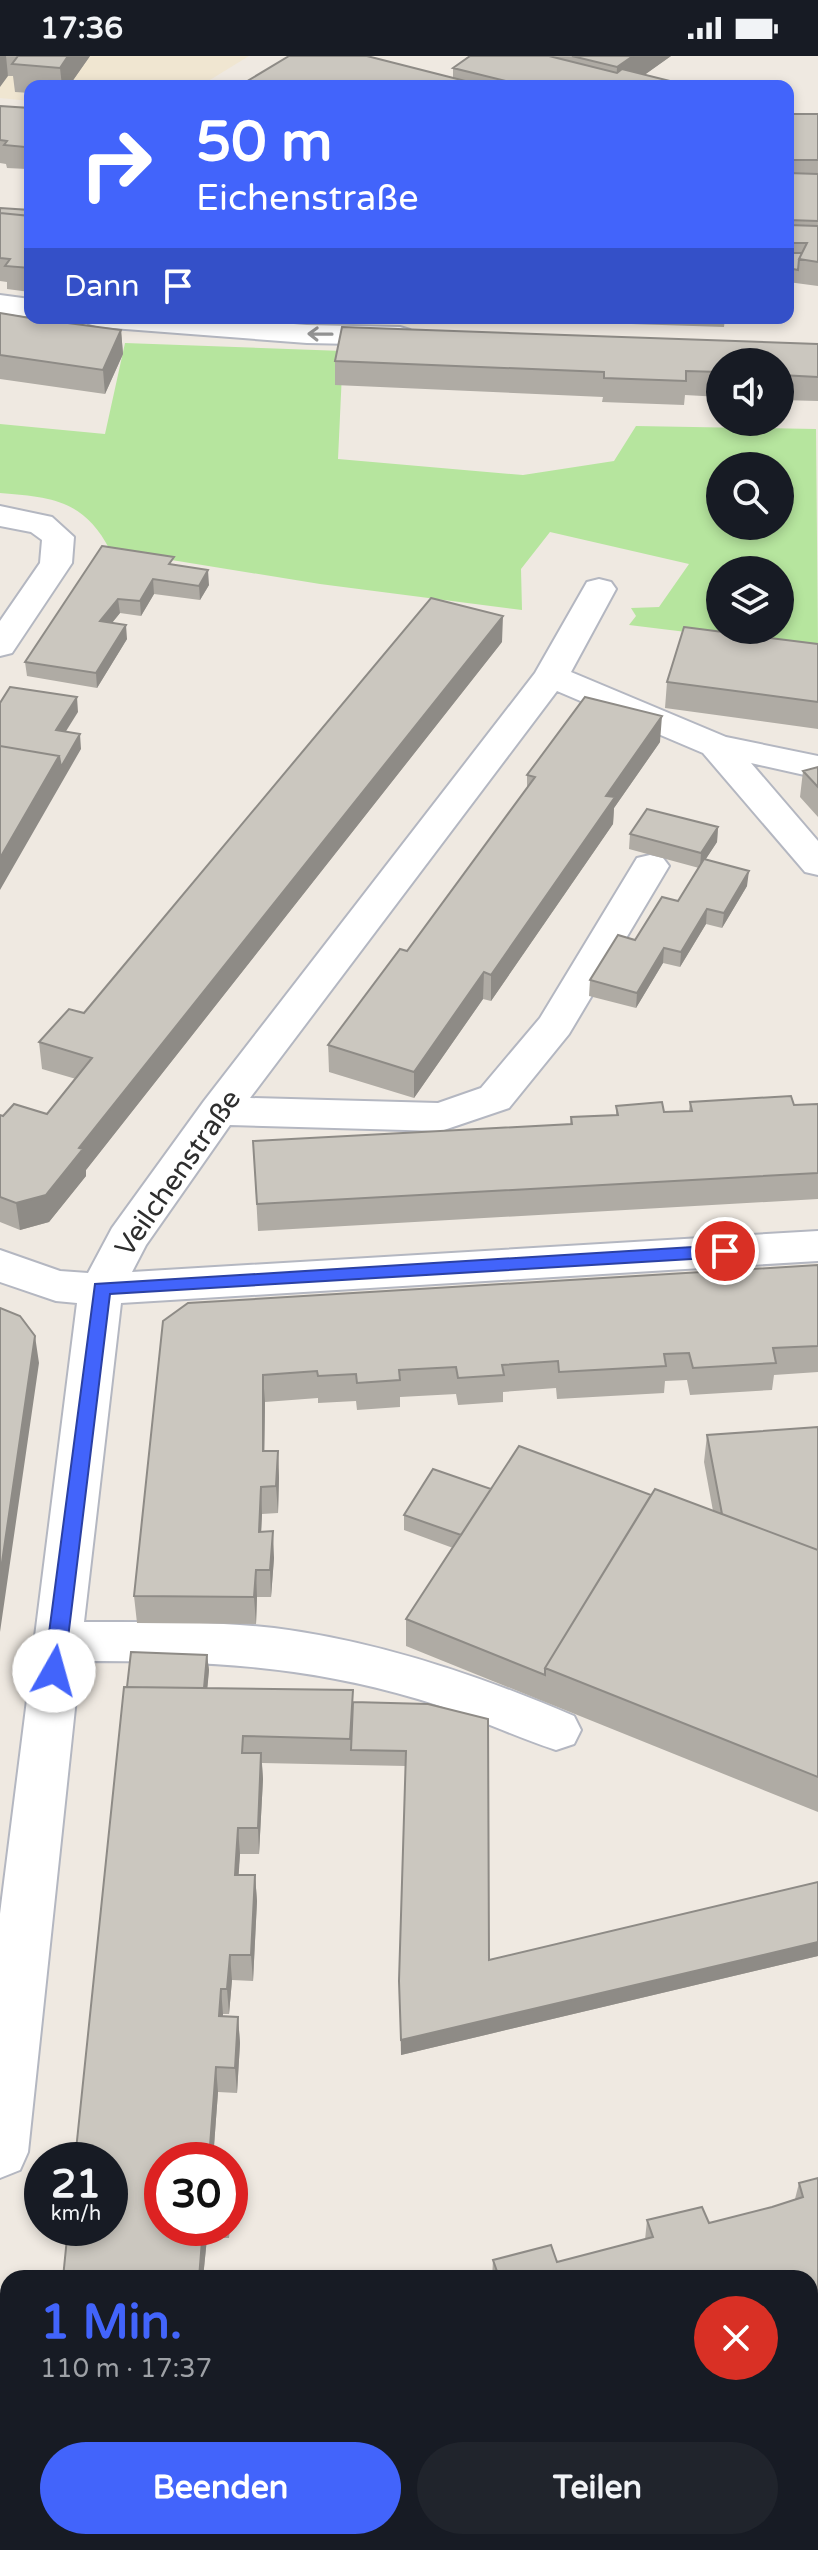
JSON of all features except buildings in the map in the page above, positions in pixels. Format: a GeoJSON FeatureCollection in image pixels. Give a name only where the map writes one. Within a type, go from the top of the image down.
{"type":"FeatureCollection","features":[{"type":"Feature","properties":{"kind":"street"},"geometry":{"type":"LineString","coordinates":[[0,304],[24,307]]}},
{"type":"Feature","properties":{"kind":"street"},"geometry":{"type":"LineString","coordinates":[[176,324],[292,333],[434,337]]}},
{"type":"Feature","properties":{"kind":"street"},"geometry":{"type":"LineString","coordinates":[[0,516],[41,524],[58,537],[56,563],[0,646]]}},
{"type":"Feature","properties":{"kind":"street","name":"Veilchenstraße"},"geometry":{"type":"LineString","coordinates":[[0,2152],[57,1641],[101,1289],[127,1239],[219,1111],[551,676],[599,589]]}},
{"type":"Feature","properties":{"kind":"street"},"geometry":{"type":"LineString","coordinates":[[551,676],[716,745],[818,767]]}},
{"type":"Feature","properties":{"kind":"street"},"geometry":{"type":"LineString","coordinates":[[716,745],[818,864]]}},
{"type":"Feature","properties":{"kind":"street"},"geometry":{"type":"LineString","coordinates":[[219,1111],[441,1117],[495,1098],[555,1025],[650,866]]}},
{"type":"Feature","properties":{"kind":"street"},"geometry":{"type":"LineString","coordinates":[[0,1265],[56,1286],[101,1289],[818,1246]]}},
{"type":"Feature","properties":{"kind":"street"},"geometry":{"type":"LineString","coordinates":[[57,1641],[275,1648],[346,1661],[424,1681],[493,1702],[556,1730]]}},
{"type":"Feature","properties":{"kind":"shaded area"},"geometry":{"type":"Polygon","coordinates":[[[0,56],[249,56],[210,80],[24,80],[24,100],[0,98],[0,56]]]}},
{"type":"Feature","properties":{"kind":"green space"},"geometry":{"type":"Polygon","coordinates":[[[125,343],[343,351],[338,459],[523,475],[614,461],[636,426],[706,427],[706,436],[794,436],[794,429],[816,429],[818,648],[785,644],[794,644],[794,556],[706,556],[706,634],[629,625],[636,616],[631,608],[659,607],[689,564],[550,532],[521,569],[522,610],[320,584],[110,550],[89,521],[65,504],[0,493],[0,424],[105,434],[125,343]]]}},
{"type":"Feature","properties":{"kind":"route"},"geometry":{"type":"LineString","coordinates":[[54,1671],[101,1289],[725,1251]]}}]}
